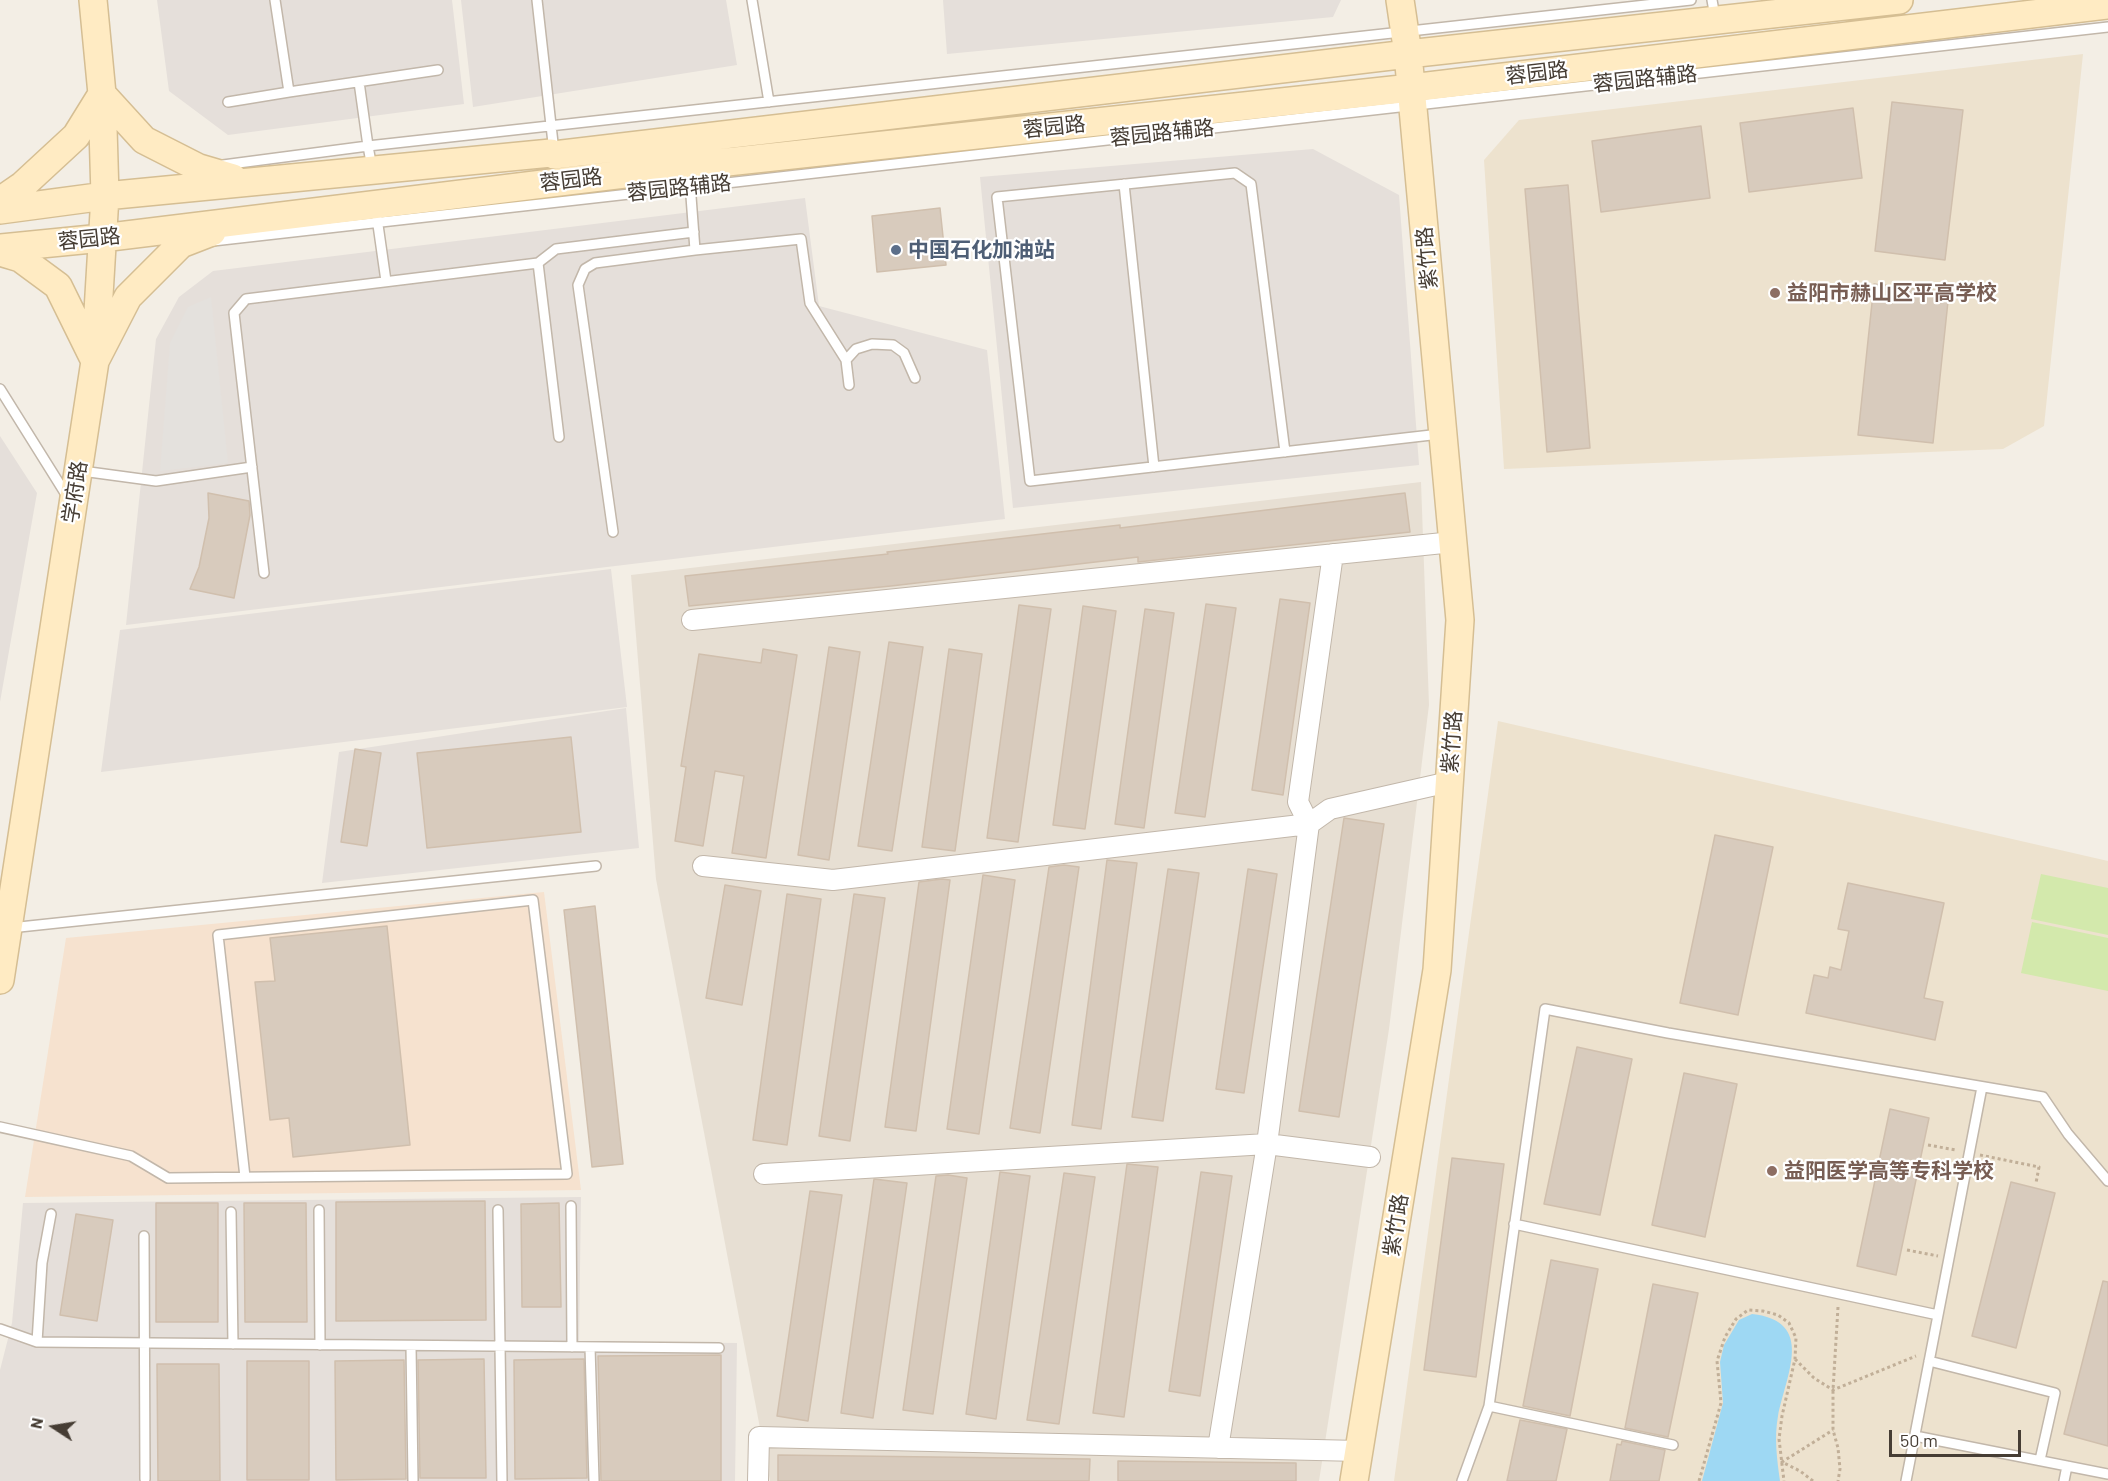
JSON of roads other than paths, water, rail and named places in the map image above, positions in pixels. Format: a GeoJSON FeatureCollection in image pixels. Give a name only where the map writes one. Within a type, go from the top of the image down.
{"type":"FeatureCollection","features":[{"type":"Feature","properties":{"kind":"street","name":"学府路"},"geometry":{"type":"LineString","coordinates":[[0,980],[95,361],[105,196],[102,94],[93,0]]}},
{"type":"Feature","properties":{"kind":"street","name":"紫竹路"},"geometry":{"type":"LineString","coordinates":[[1354,1481],[1437,970],[1460,620],[1412,97],[1400,0]]}},
{"type":"Feature","properties":{"kind":"street","name":"蓉园路"},"geometry":{"type":"LineString","coordinates":[[0,210],[105,196],[249,182],[370,158],[552,153],[554,155],[1406,43],[1714,10],[1899,0]]}},
{"type":"Feature","properties":{"kind":"street","name":"蓉园路"},"geometry":{"type":"LineString","coordinates":[[5,255],[102,238],[246,220],[376,213],[690,176],[1412,97],[2062,14],[2108,5]]}},
{"type":"Feature","properties":{"kind":"street"},"geometry":{"type":"LineString","coordinates":[[0,201],[12,187],[76,136],[102,94],[144,140],[199,168],[249,182]]}},
{"type":"Feature","properties":{"kind":"street"},"geometry":{"type":"LineString","coordinates":[[95,361],[128,297],[181,244],[246,220]]}},
{"type":"Feature","properties":{"kind":"street"},"geometry":{"type":"LineString","coordinates":[[5,255],[58,286],[95,361]]}},
{"type":"Feature","properties":{"kind":"street"},"geometry":{"type":"LineString","coordinates":[[693,620],[1453,542]]}},
{"type":"Feature","properties":{"kind":"street"},"geometry":{"type":"LineString","coordinates":[[1218,1448],[1268,1144],[1309,824],[1298,802],[1333,554]]}},
{"type":"Feature","properties":{"kind":"street"},"geometry":{"type":"LineString","coordinates":[[703,866],[833,880],[1309,824],[1330,809],[1449,782]]}},
{"type":"Feature","properties":{"kind":"street"},"geometry":{"type":"LineString","coordinates":[[764,1174],[1268,1144],[1370,1157]]}},
{"type":"Feature","properties":{"kind":"street"},"geometry":{"type":"LineString","coordinates":[[758,1481],[759,1437],[1359,1451]]}},
{"type":"Feature","properties":{"kind":"lane"},"geometry":{"type":"LineString","coordinates":[[275,0],[289,92]]}},
{"type":"Feature","properties":{"kind":"lane"},"geometry":{"type":"LineString","coordinates":[[537,0],[554,155]]}},
{"type":"Feature","properties":{"kind":"lane"},"geometry":{"type":"LineString","coordinates":[[752,0],[769,102]]}},
{"type":"Feature","properties":{"kind":"lane"},"geometry":{"type":"LineString","coordinates":[[199,168],[370,158],[552,126],[769,102],[1406,43],[1691,0]]}},
{"type":"Feature","properties":{"kind":"lane"},"geometry":{"type":"LineString","coordinates":[[2062,14],[2108,27]]}},
{"type":"Feature","properties":{"kind":"lane"},"geometry":{"type":"LineString","coordinates":[[228,102],[438,70]]}},
{"type":"Feature","properties":{"kind":"lane"},"geometry":{"type":"LineString","coordinates":[[359,82],[370,158]]}},
{"type":"Feature","properties":{"kind":"lane"},"geometry":{"type":"LineString","coordinates":[[1285,452],[1251,184],[1235,173],[997,197],[1030,481],[1285,452],[1443,433]]}},
{"type":"Feature","properties":{"kind":"lane"},"geometry":{"type":"LineString","coordinates":[[690,176],[696,250]]}},
{"type":"Feature","properties":{"kind":"lane"},"geometry":{"type":"LineString","coordinates":[[1124,184],[1154,467]]}},
{"type":"Feature","properties":{"kind":"lane"},"geometry":{"type":"LineString","coordinates":[[181,244],[376,213],[386,281]]}},
{"type":"Feature","properties":{"kind":"lane"},"geometry":{"type":"LineString","coordinates":[[264,573],[234,312],[246,299],[538,263],[556,249],[694,232]]}},
{"type":"Feature","properties":{"kind":"lane"},"geometry":{"type":"LineString","coordinates":[[613,532],[578,285],[585,269],[595,263],[801,239],[810,303],[846,360],[849,385]]}},
{"type":"Feature","properties":{"kind":"lane"},"geometry":{"type":"LineString","coordinates":[[538,263],[559,437]]}},
{"type":"Feature","properties":{"kind":"lane"},"geometry":{"type":"LineString","coordinates":[[846,360],[856,349],[872,344],[892,345],[904,353],[915,378]]}},
{"type":"Feature","properties":{"kind":"lane"},"geometry":{"type":"LineString","coordinates":[[0,389],[73,505]]}},
{"type":"Feature","properties":{"kind":"lane"},"geometry":{"type":"LineString","coordinates":[[78,470],[156,481],[252,467]]}},
{"type":"Feature","properties":{"kind":"lane"},"geometry":{"type":"LineString","coordinates":[[8,928],[596,866]]}},
{"type":"Feature","properties":{"kind":"lane"},"geometry":{"type":"LineString","coordinates":[[0,1127],[131,1156],[168,1178],[567,1174],[533,900],[218,935],[245,1177]]}},
{"type":"Feature","properties":{"kind":"lane"},"geometry":{"type":"LineString","coordinates":[[1462,1481],[1489,1406],[1545,1009],[1668,1033],[2043,1097],[2068,1134],[2108,1181]]}},
{"type":"Feature","properties":{"kind":"lane"},"geometry":{"type":"LineString","coordinates":[[1906,1481],[1982,1087]]}},
{"type":"Feature","properties":{"kind":"lane"},"geometry":{"type":"LineString","coordinates":[[571,1206],[572,1347]]}},
{"type":"Feature","properties":{"kind":"lane"},"geometry":{"type":"LineString","coordinates":[[319,1210],[320,1345]]}},
{"type":"Feature","properties":{"kind":"lane"},"geometry":{"type":"LineString","coordinates":[[498,1210],[502,1481]]}},
{"type":"Feature","properties":{"kind":"lane"},"geometry":{"type":"LineString","coordinates":[[231,1212],[233,1344]]}},
{"type":"Feature","properties":{"kind":"lane"},"geometry":{"type":"LineString","coordinates":[[36,1342],[42,1263],[51,1214]]}},
{"type":"Feature","properties":{"kind":"lane"},"geometry":{"type":"LineString","coordinates":[[1514,1224],[1938,1315]]}},
{"type":"Feature","properties":{"kind":"lane"},"geometry":{"type":"LineString","coordinates":[[144,1236],[145,1479]]}},
{"type":"Feature","properties":{"kind":"lane"},"geometry":{"type":"LineString","coordinates":[[0,1329],[36,1342],[719,1348]]}},
{"type":"Feature","properties":{"kind":"lane"},"geometry":{"type":"LineString","coordinates":[[411,1346],[413,1480]]}},
{"type":"Feature","properties":{"kind":"lane"},"geometry":{"type":"LineString","coordinates":[[590,1347],[594,1481]]}},
{"type":"Feature","properties":{"kind":"lane"},"geometry":{"type":"LineString","coordinates":[[1929,1361],[2055,1393],[2040,1460]]}},
{"type":"Feature","properties":{"kind":"lane"},"geometry":{"type":"LineString","coordinates":[[1489,1406],[1673,1445]]}},
{"type":"Feature","properties":{"kind":"lane"},"geometry":{"type":"LineString","coordinates":[[1915,1436],[2108,1474]]}},
{"type":"Feature","properties":{"kind":"lane"},"geometry":{"type":"LineString","coordinates":[[2064,1481],[2067,1466]]}},
{"type":"Feature","properties":{"kind":"water"},"geometry":{"type":"Polygon","coordinates":[[[1752,1314],[1772,1319],[1784,1327],[1790,1339],[1792,1352],[1790,1368],[1776,1432],[1780,1481],[1702,1481],[1723,1403],[1720,1362],[1724,1345],[1739,1320],[1752,1314]]]}},
{"type":"Feature","properties":{"kind":"place","name":"中国石化加油站"},"geometry":{"type":"Point","coordinates":[896,250]}},
{"type":"Feature","properties":{"kind":"place","name":"益阳市赫山区平高学校"},"geometry":{"type":"Point","coordinates":[1775,293]}},
{"type":"Feature","properties":{"kind":"place","name":"益阳医学高等专科学校"},"geometry":{"type":"Point","coordinates":[1772,1171]}}]}
